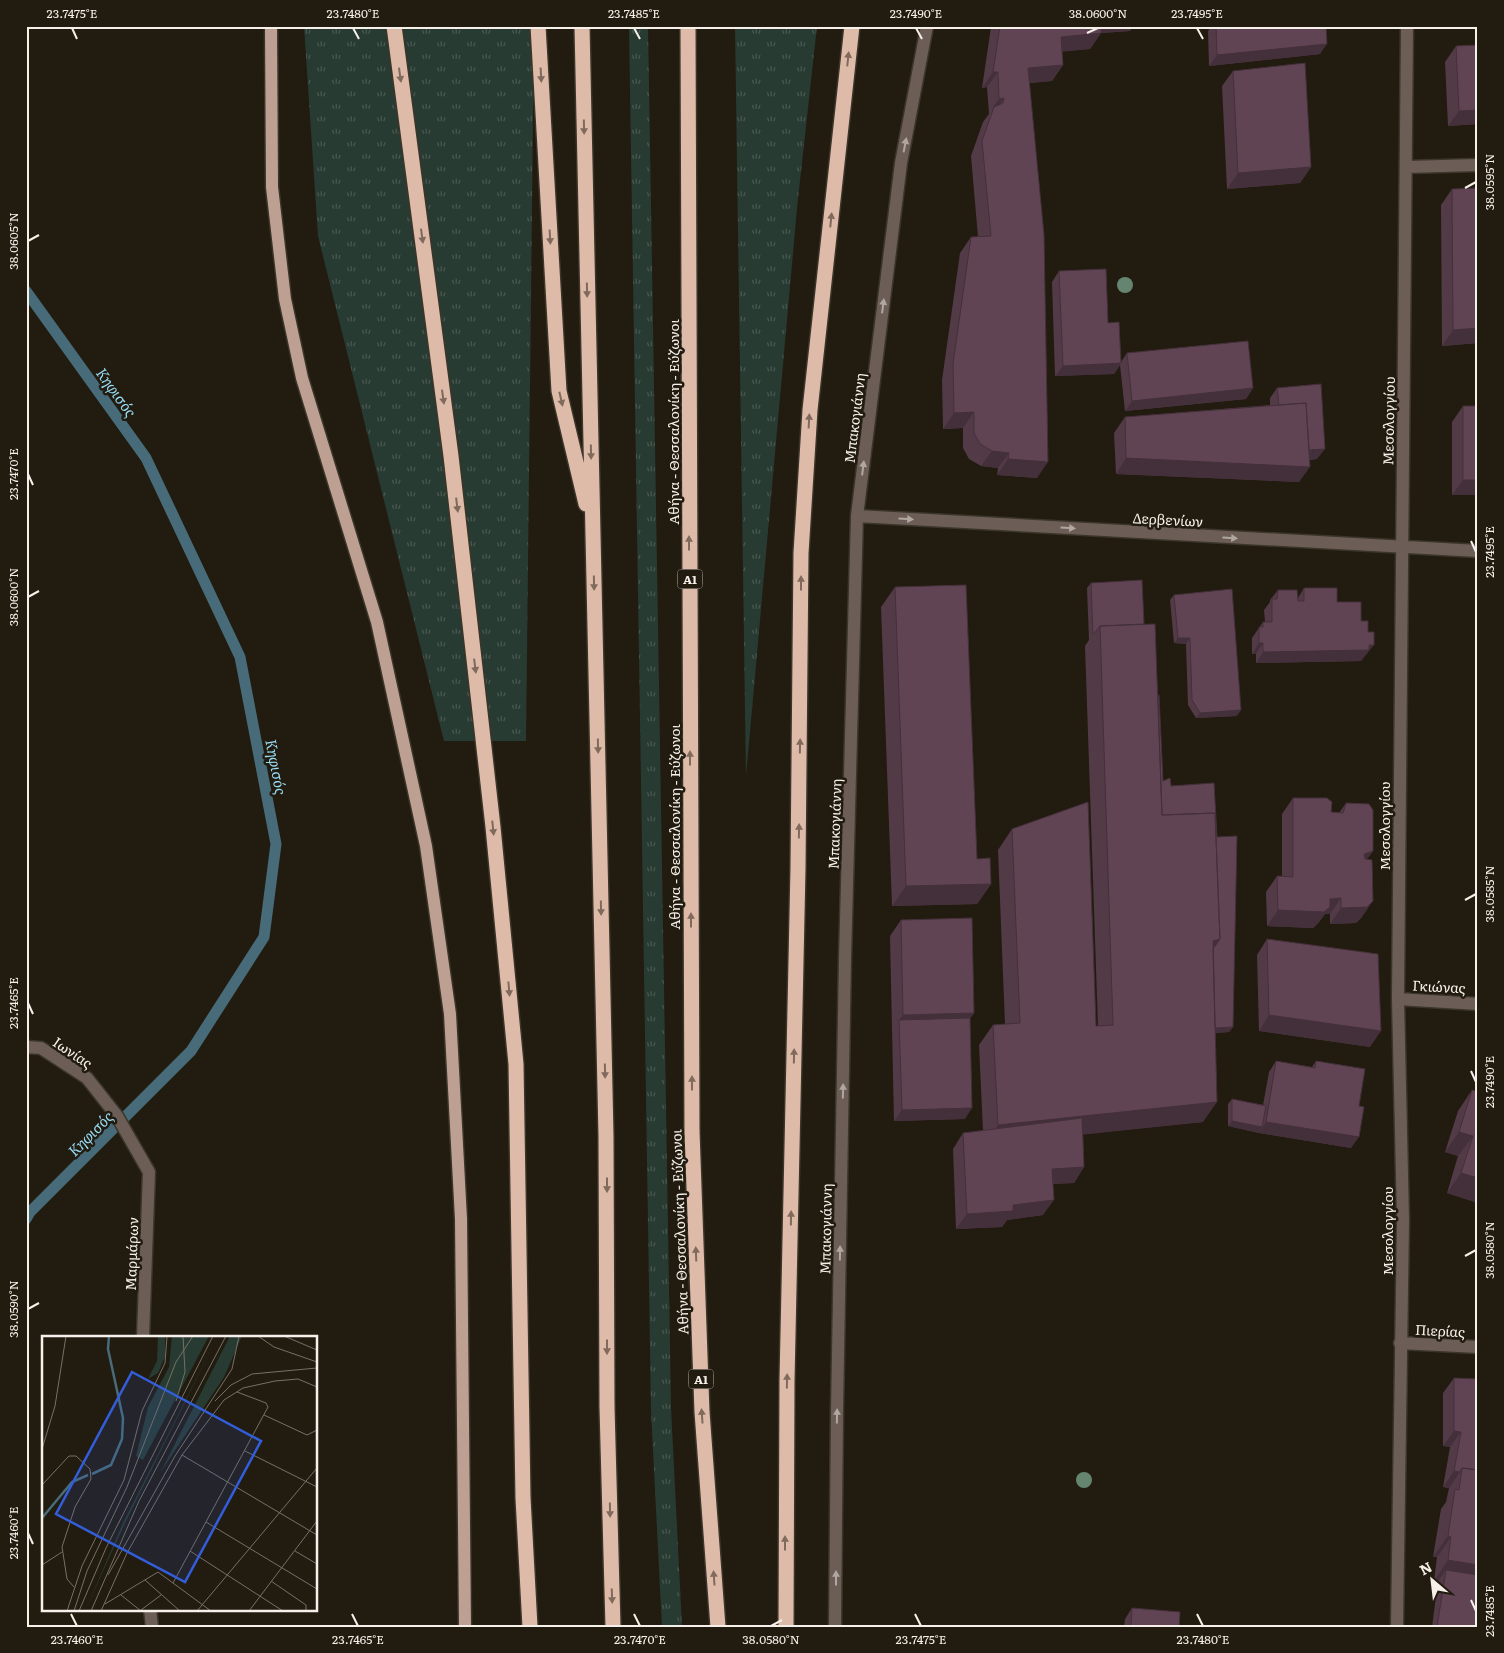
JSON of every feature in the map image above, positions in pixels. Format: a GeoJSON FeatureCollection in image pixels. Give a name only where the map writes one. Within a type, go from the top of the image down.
{"type":"FeatureCollection","features":[{"type":"Feature","properties":{"kind":"highway"},"geometry":{"type":"LineString","coordinates":[[394,26],[451,456],[494,828],[516,1064],[523,1498],[530,1627]]}},
{"type":"Feature","properties":{"kind":"highway"},"geometry":{"type":"LineString","coordinates":[[538,26],[559,391],[593,535]]}},
{"type":"Feature","properties":{"kind":"highway"},"geometry":{"type":"LineString","coordinates":[[582,26],[606,1126],[607,1407],[613,1627]]}},
{"type":"Feature","properties":{"kind":"highway","name":"Αθήνα - Θεσσαλονίκη - Εύζωνοι"},"geometry":{"type":"LineString","coordinates":[[688,26],[692,1131],[702,1412],[718,1627]]}},
{"type":"Feature","properties":{"kind":"highway"},"geometry":{"type":"LineString","coordinates":[[786,1627],[787,1381],[798,868],[802,553],[810,410],[852,26]]}},
{"type":"Feature","properties":{"kind":"main road"},"geometry":{"type":"LineString","coordinates":[[271,26],[272,187],[285,299],[302,378],[377,622],[426,846],[450,1014],[461,1219],[465,1627]]}},
{"type":"Feature","properties":{"kind":"street","name":"Μπακογιάννη"},"geometry":{"type":"LineString","coordinates":[[836,1627],[837,1412],[845,968],[857,516],[901,163],[927,26]]}},
{"type":"Feature","properties":{"kind":"street","name":"Μεσολογγίου"},"geometry":{"type":"LineString","coordinates":[[1397,1627],[1403,1220],[1398,999],[1407,26]]}},
{"type":"Feature","properties":{"kind":"street"},"geometry":{"type":"LineString","coordinates":[[1407,167],[1478,165]]}},
{"type":"Feature","properties":{"kind":"street","name":"Δερβενίων"},"geometry":{"type":"LineString","coordinates":[[857,516],[1478,551]]}},
{"type":"Feature","properties":{"kind":"street","name":"Γκιώνας"},"geometry":{"type":"LineString","coordinates":[[1398,999],[1478,1004]]}},
{"type":"Feature","properties":{"kind":"street","name":"Ιωνίας"},"geometry":{"type":"LineString","coordinates":[[26,1047],[41,1048],[87,1078],[117,1116],[149,1172]]}},
{"type":"Feature","properties":{"kind":"street","name":"Μαρμάρων"},"geometry":{"type":"LineString","coordinates":[[144,1336],[149,1172]]}},
{"type":"Feature","properties":{"kind":"street","name":"Πιερίας"},"geometry":{"type":"LineString","coordinates":[[1400,1343],[1478,1347]]}},
{"type":"Feature","properties":{"kind":"street"},"geometry":{"type":"LineString","coordinates":[[150,1610],[152,1627]]}},
{"type":"Feature","properties":{"kind":"green space"},"geometry":{"type":"Polygon","coordinates":[[[304,26],[534,26],[526,741],[444,741],[318,236],[304,26]]]}},
{"type":"Feature","properties":{"kind":"green space"},"geometry":{"type":"Polygon","coordinates":[[[629,26],[648,26],[671,1408],[682,1627],[662,1627],[651,1411],[629,26]]]}},
{"type":"Feature","properties":{"kind":"green space"},"geometry":{"type":"Polygon","coordinates":[[[735,26],[817,26],[797,208],[746,776],[735,26]]]}},
{"type":"Feature","properties":{"kind":"building"},"geometry":{"type":"Polygon","coordinates":[[[1000,26],[1101,26],[1101,33],[1061,37],[1063,65],[1028,68],[1044,235],[1048,462],[1008,459],[1009,453],[992,451],[980,444],[974,433],[974,412],[954,413],[953,364],[971,237],[991,236],[982,141],[994,107],[1003,103],[1004,98],[999,99],[998,72],[993,72],[1000,26]]]}},
{"type":"Feature","properties":{"kind":"building"},"geometry":{"type":"Polygon","coordinates":[[[1216,26],[1326,26],[1327,44],[1217,55],[1216,26]]]}},
{"type":"Feature","properties":{"kind":"building"},"geometry":{"type":"Polygon","coordinates":[[[1478,45],[1478,110],[1459,111],[1456,46],[1478,45]]]}},
{"type":"Feature","properties":{"kind":"building"},"geometry":{"type":"Polygon","coordinates":[[[1305,63],[1311,167],[1238,173],[1233,71],[1305,63]]]}},
{"type":"Feature","properties":{"kind":"building"},"geometry":{"type":"Polygon","coordinates":[[[1478,188],[1478,328],[1453,330],[1452,189],[1478,188]]]}},
{"type":"Feature","properties":{"kind":"building"},"geometry":{"type":"Polygon","coordinates":[[[1106,269],[1108,323],[1119,322],[1121,363],[1063,366],[1059,271],[1106,269]]]}},
{"type":"Feature","properties":{"kind":"building"},"geometry":{"type":"Polygon","coordinates":[[[1248,341],[1253,388],[1132,401],[1127,353],[1248,341]]]}},
{"type":"Feature","properties":{"kind":"building"},"geometry":{"type":"Polygon","coordinates":[[[1321,384],[1325,449],[1309,450],[1306,403],[1279,405],[1277,388],[1321,384]]]}},
{"type":"Feature","properties":{"kind":"building"},"geometry":{"type":"Polygon","coordinates":[[[1306,403],[1310,467],[1126,458],[1125,417],[1306,403]]]}},
{"type":"Feature","properties":{"kind":"building"},"geometry":{"type":"Polygon","coordinates":[[[1463,406],[1478,406],[1478,480],[1463,480],[1463,406]]]}},
{"type":"Feature","properties":{"kind":"building"},"geometry":{"type":"Polygon","coordinates":[[[1142,580],[1144,624],[1100,626],[1093,635],[1091,583],[1142,580]]]}},
{"type":"Feature","properties":{"kind":"building"},"geometry":{"type":"Polygon","coordinates":[[[966,585],[977,859],[990,858],[991,884],[906,886],[895,587],[966,585]]]}},
{"type":"Feature","properties":{"kind":"building"},"geometry":{"type":"Polygon","coordinates":[[[1304,588],[1337,588],[1337,602],[1361,602],[1361,621],[1368,621],[1368,632],[1374,632],[1374,645],[1369,645],[1369,650],[1263,652],[1263,643],[1259,643],[1259,627],[1263,627],[1263,622],[1272,622],[1272,599],[1277,599],[1278,590],[1297,590],[1298,601],[1304,601],[1304,588]]]}},
{"type":"Feature","properties":{"kind":"building"},"geometry":{"type":"Polygon","coordinates":[[[1232,589],[1241,710],[1200,713],[1192,700],[1190,638],[1178,638],[1174,595],[1232,589]]]}},
{"type":"Feature","properties":{"kind":"building"},"geometry":{"type":"Polygon","coordinates":[[[1155,624],[1162,815],[1215,813],[1220,939],[1213,941],[1217,1102],[998,1125],[993,1025],[1020,1023],[1012,829],[1088,802],[1096,1026],[1113,1025],[1100,626],[1155,624]]]}},
{"type":"Feature","properties":{"kind":"building"},"geometry":{"type":"Polygon","coordinates":[[[1158,695],[1163,781],[1170,778],[1171,786],[1214,783],[1217,837],[1237,836],[1233,1027],[1215,1028],[1213,949],[1220,939],[1215,813],[1162,815],[1158,695]]]}},
{"type":"Feature","properties":{"kind":"building"},"geometry":{"type":"Polygon","coordinates":[[[1293,798],[1327,798],[1332,802],[1331,812],[1343,813],[1346,803],[1369,804],[1373,810],[1373,851],[1364,854],[1365,859],[1372,860],[1373,901],[1367,907],[1341,908],[1341,898],[1330,899],[1330,907],[1324,912],[1278,910],[1277,876],[1293,877],[1293,798]]]}},
{"type":"Feature","properties":{"kind":"building"},"geometry":{"type":"Polygon","coordinates":[[[972,918],[974,1013],[903,1015],[901,920],[972,918]]]}},
{"type":"Feature","properties":{"kind":"building"},"geometry":{"type":"Polygon","coordinates":[[[1267,939],[1378,954],[1381,1031],[1269,1015],[1267,939]]]}},
{"type":"Feature","properties":{"kind":"building"},"geometry":{"type":"Polygon","coordinates":[[[970,1018],[972,1108],[902,1110],[899,1020],[970,1018]]]}},
{"type":"Feature","properties":{"kind":"building"},"geometry":{"type":"Polygon","coordinates":[[[1276,1061],[1315,1068],[1316,1061],[1365,1069],[1359,1106],[1364,1107],[1359,1137],[1266,1122],[1276,1061]]]}},
{"type":"Feature","properties":{"kind":"building"},"geometry":{"type":"Polygon","coordinates":[[[1472,1090],[1478,1092],[1478,1178],[1461,1173],[1473,1136],[1459,1132],[1472,1090]]]}},
{"type":"Feature","properties":{"kind":"building"},"geometry":{"type":"Polygon","coordinates":[[[1232,1099],[1266,1106],[1262,1127],[1232,1121],[1232,1099]]]}},
{"type":"Feature","properties":{"kind":"building"},"geometry":{"type":"Polygon","coordinates":[[[1082,1118],[1084,1167],[1052,1169],[1054,1200],[1013,1205],[1013,1211],[967,1214],[963,1133],[1082,1118]]]}},
{"type":"Feature","properties":{"kind":"building"},"geometry":{"type":"Polygon","coordinates":[[[1454,1378],[1478,1379],[1478,1470],[1462,1468],[1460,1472],[1454,1471],[1461,1432],[1454,1431],[1454,1378]]]}},
{"type":"Feature","properties":{"kind":"building"},"geometry":{"type":"Polygon","coordinates":[[[1462,1468],[1478,1470],[1478,1565],[1448,1560],[1451,1537],[1448,1536],[1455,1489],[1459,1490],[1462,1468]]]}},
{"type":"Feature","properties":{"kind":"building"},"geometry":{"type":"Polygon","coordinates":[[[1446,1570],[1478,1575],[1478,1627],[1437,1627],[1446,1570]]]}},
{"type":"Feature","properties":{"kind":"building"},"geometry":{"type":"Polygon","coordinates":[[[1132,1608],[1180,1612],[1179,1627],[1131,1627],[1132,1608]]]}},
{"type":"Feature","properties":{"kind":"waterway","name":"Κηφισός"},"geometry":{"type":"LineString","coordinates":[[26,291],[146,458],[240,657],[276,844],[264,937],[191,1051],[30,1212],[26,1219]]}}]}
